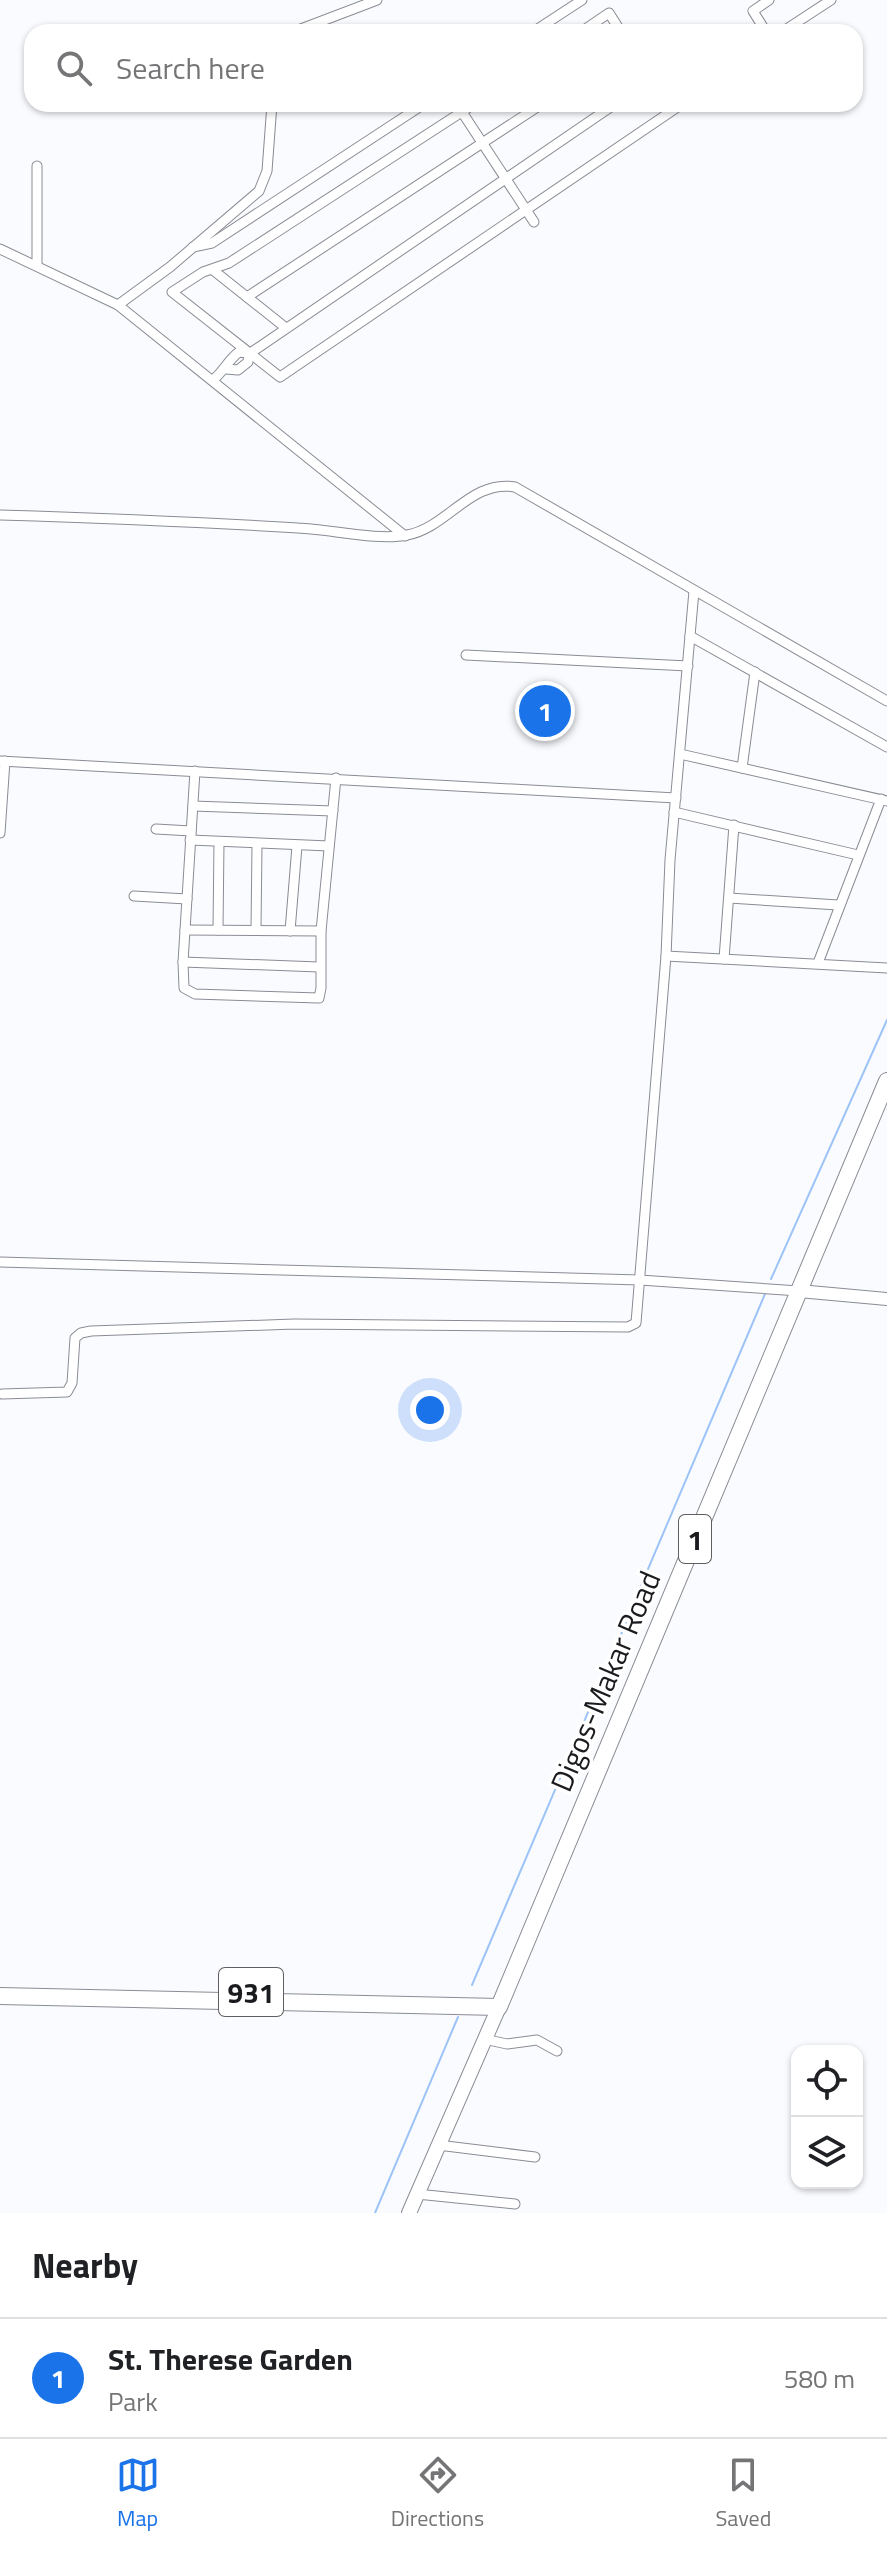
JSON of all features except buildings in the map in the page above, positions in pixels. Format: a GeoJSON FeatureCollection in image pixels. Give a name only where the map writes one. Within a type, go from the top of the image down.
{"type":"FeatureCollection","features":[{"type":"Feature","properties":{"kind":"highway","name":"Digos-Makar Road"},"geometry":{"type":"LineString","coordinates":[[501,2002],[887,1081]]}},
{"type":"Feature","properties":{"kind":"highway","name":"931"},"geometry":{"type":"LineString","coordinates":[[0,1986],[501,2002]]}},
{"type":"Feature","properties":{"kind":"highway","name":"931"},"geometry":{"type":"LineString","coordinates":[[0,1996],[501,2002]]}},
{"type":"Feature","properties":{"kind":"main road","name":"Digos-Makar Road"},"geometry":{"type":"LineString","coordinates":[[409,2213],[501,2002]]}},
{"type":"Feature","properties":{"kind":"street"},"geometry":{"type":"LineString","coordinates":[[314,24],[377,0]]}},
{"type":"Feature","properties":{"kind":"street"},"geometry":{"type":"LineString","coordinates":[[545,24],[582,0]]}},
{"type":"Feature","properties":{"kind":"street"},"geometry":{"type":"LineString","coordinates":[[761,24],[753,11],[769,0]]}},
{"type":"Feature","properties":{"kind":"street"},"geometry":{"type":"LineString","coordinates":[[794,24],[831,0]]}},
{"type":"Feature","properties":{"kind":"street"},"geometry":{"type":"LineString","coordinates":[[593,24],[609,13],[616,24]]}},
{"type":"Feature","properties":{"kind":"street"},"geometry":{"type":"LineString","coordinates":[[118,305],[170,267],[253,198],[265,181],[271,112]]}},
{"type":"Feature","properties":{"kind":"street"},"geometry":{"type":"LineString","coordinates":[[193,247],[212,243],[412,112]]}},
{"type":"Feature","properties":{"kind":"street"},"geometry":{"type":"LineString","coordinates":[[534,222],[526,210],[506,178],[462,112],[229,263],[203,272],[172,292],[280,377],[526,210],[670,112]]}},
{"type":"Feature","properties":{"kind":"street"},"geometry":{"type":"LineString","coordinates":[[247,297],[530,112]]}},
{"type":"Feature","properties":{"kind":"street"},"geometry":{"type":"LineString","coordinates":[[213,380],[226,369],[229,359],[239,352],[249,354],[603,112]]}},
{"type":"Feature","properties":{"kind":"street"},"geometry":{"type":"LineString","coordinates":[[37,166],[37,265]]}},
{"type":"Feature","properties":{"kind":"street"},"geometry":{"type":"LineString","coordinates":[[0,249],[118,305],[405,536]]}},
{"type":"Feature","properties":{"kind":"street"},"geometry":{"type":"LineString","coordinates":[[213,270],[286,328]]}},
{"type":"Feature","properties":{"kind":"street"},"geometry":{"type":"LineString","coordinates":[[0,515],[301,528],[405,536],[423,529],[486,489],[499,485],[515,487],[887,701]]}},
{"type":"Feature","properties":{"kind":"street"},"geometry":{"type":"LineString","coordinates":[[2,1394],[67,1392],[72,1383],[75,1338],[91,1331],[294,1324],[628,1327],[636,1323],[666,956],[674,812],[694,591]]}},
{"type":"Feature","properties":{"kind":"street"},"geometry":{"type":"LineString","coordinates":[[690,636],[887,747]]}},
{"type":"Feature","properties":{"kind":"street"},"geometry":{"type":"LineString","coordinates":[[466,655],[688,666]]}},
{"type":"Feature","properties":{"kind":"street"},"geometry":{"type":"LineString","coordinates":[[742,768],[755,672]]}},
{"type":"Feature","properties":{"kind":"street"},"geometry":{"type":"LineString","coordinates":[[680,754],[884,800],[858,855],[818,963]]}},
{"type":"Feature","properties":{"kind":"street"},"geometry":{"type":"LineString","coordinates":[[0,833],[2,761],[676,798]]}},
{"type":"Feature","properties":{"kind":"street"},"geometry":{"type":"LineString","coordinates":[[195,771],[183,962],[184,988],[195,994],[313,999],[320,995],[321,931],[336,778]]}},
{"type":"Feature","properties":{"kind":"street"},"geometry":{"type":"LineString","coordinates":[[193,806],[333,811]]}},
{"type":"Feature","properties":{"kind":"street"},"geometry":{"type":"LineString","coordinates":[[674,812],[858,855]]}},
{"type":"Feature","properties":{"kind":"street"},"geometry":{"type":"LineString","coordinates":[[724,959],[734,825]]}},
{"type":"Feature","properties":{"kind":"street"},"geometry":{"type":"LineString","coordinates":[[156,829],[219,842],[329,846]]}},
{"type":"Feature","properties":{"kind":"street"},"geometry":{"type":"LineString","coordinates":[[218,930],[219,842]]}},
{"type":"Feature","properties":{"kind":"street"},"geometry":{"type":"LineString","coordinates":[[256,930],[257,844]]}},
{"type":"Feature","properties":{"kind":"street"},"geometry":{"type":"LineString","coordinates":[[290,931],[297,846]]}},
{"type":"Feature","properties":{"kind":"street"},"geometry":{"type":"LineString","coordinates":[[134,896],[187,899]]}},
{"type":"Feature","properties":{"kind":"street"},"geometry":{"type":"LineString","coordinates":[[729,898],[838,905]]}},
{"type":"Feature","properties":{"kind":"street"},"geometry":{"type":"LineString","coordinates":[[185,930],[321,931]]}},
{"type":"Feature","properties":{"kind":"street"},"geometry":{"type":"LineString","coordinates":[[666,956],[887,968]]}},
{"type":"Feature","properties":{"kind":"street"},"geometry":{"type":"LineString","coordinates":[[183,962],[319,967]]}},
{"type":"Feature","properties":{"kind":"street"},"geometry":{"type":"LineString","coordinates":[[0,1262],[640,1280],[887,1299]]}},
{"type":"Feature","properties":{"kind":"street"},"geometry":{"type":"LineString","coordinates":[[484,2039],[507,2044],[537,2040],[557,2051]]}},
{"type":"Feature","properties":{"kind":"street"},"geometry":{"type":"LineString","coordinates":[[438,2145],[535,2157]]}},
{"type":"Feature","properties":{"kind":"street"},"geometry":{"type":"LineString","coordinates":[[417,2194],[515,2204]]}},
{"type":"Feature","properties":{"kind":"waterway"},"geometry":{"type":"LineString","coordinates":[[771,1279],[887,1020]]}},
{"type":"Feature","properties":{"kind":"waterway"},"geometry":{"type":"LineString","coordinates":[[634,1602],[765,1294]]}},
{"type":"Feature","properties":{"kind":"waterway"},"geometry":{"type":"LineString","coordinates":[[472,1985],[626,1623]]}},
{"type":"Feature","properties":{"kind":"waterway"},"geometry":{"type":"LineString","coordinates":[[375,2213],[458,2017]]}},
{"type":"Feature","properties":{"kind":"place","name":"St. Therese Garden"},"geometry":{"type":"Point","coordinates":[545,711]}}]}
